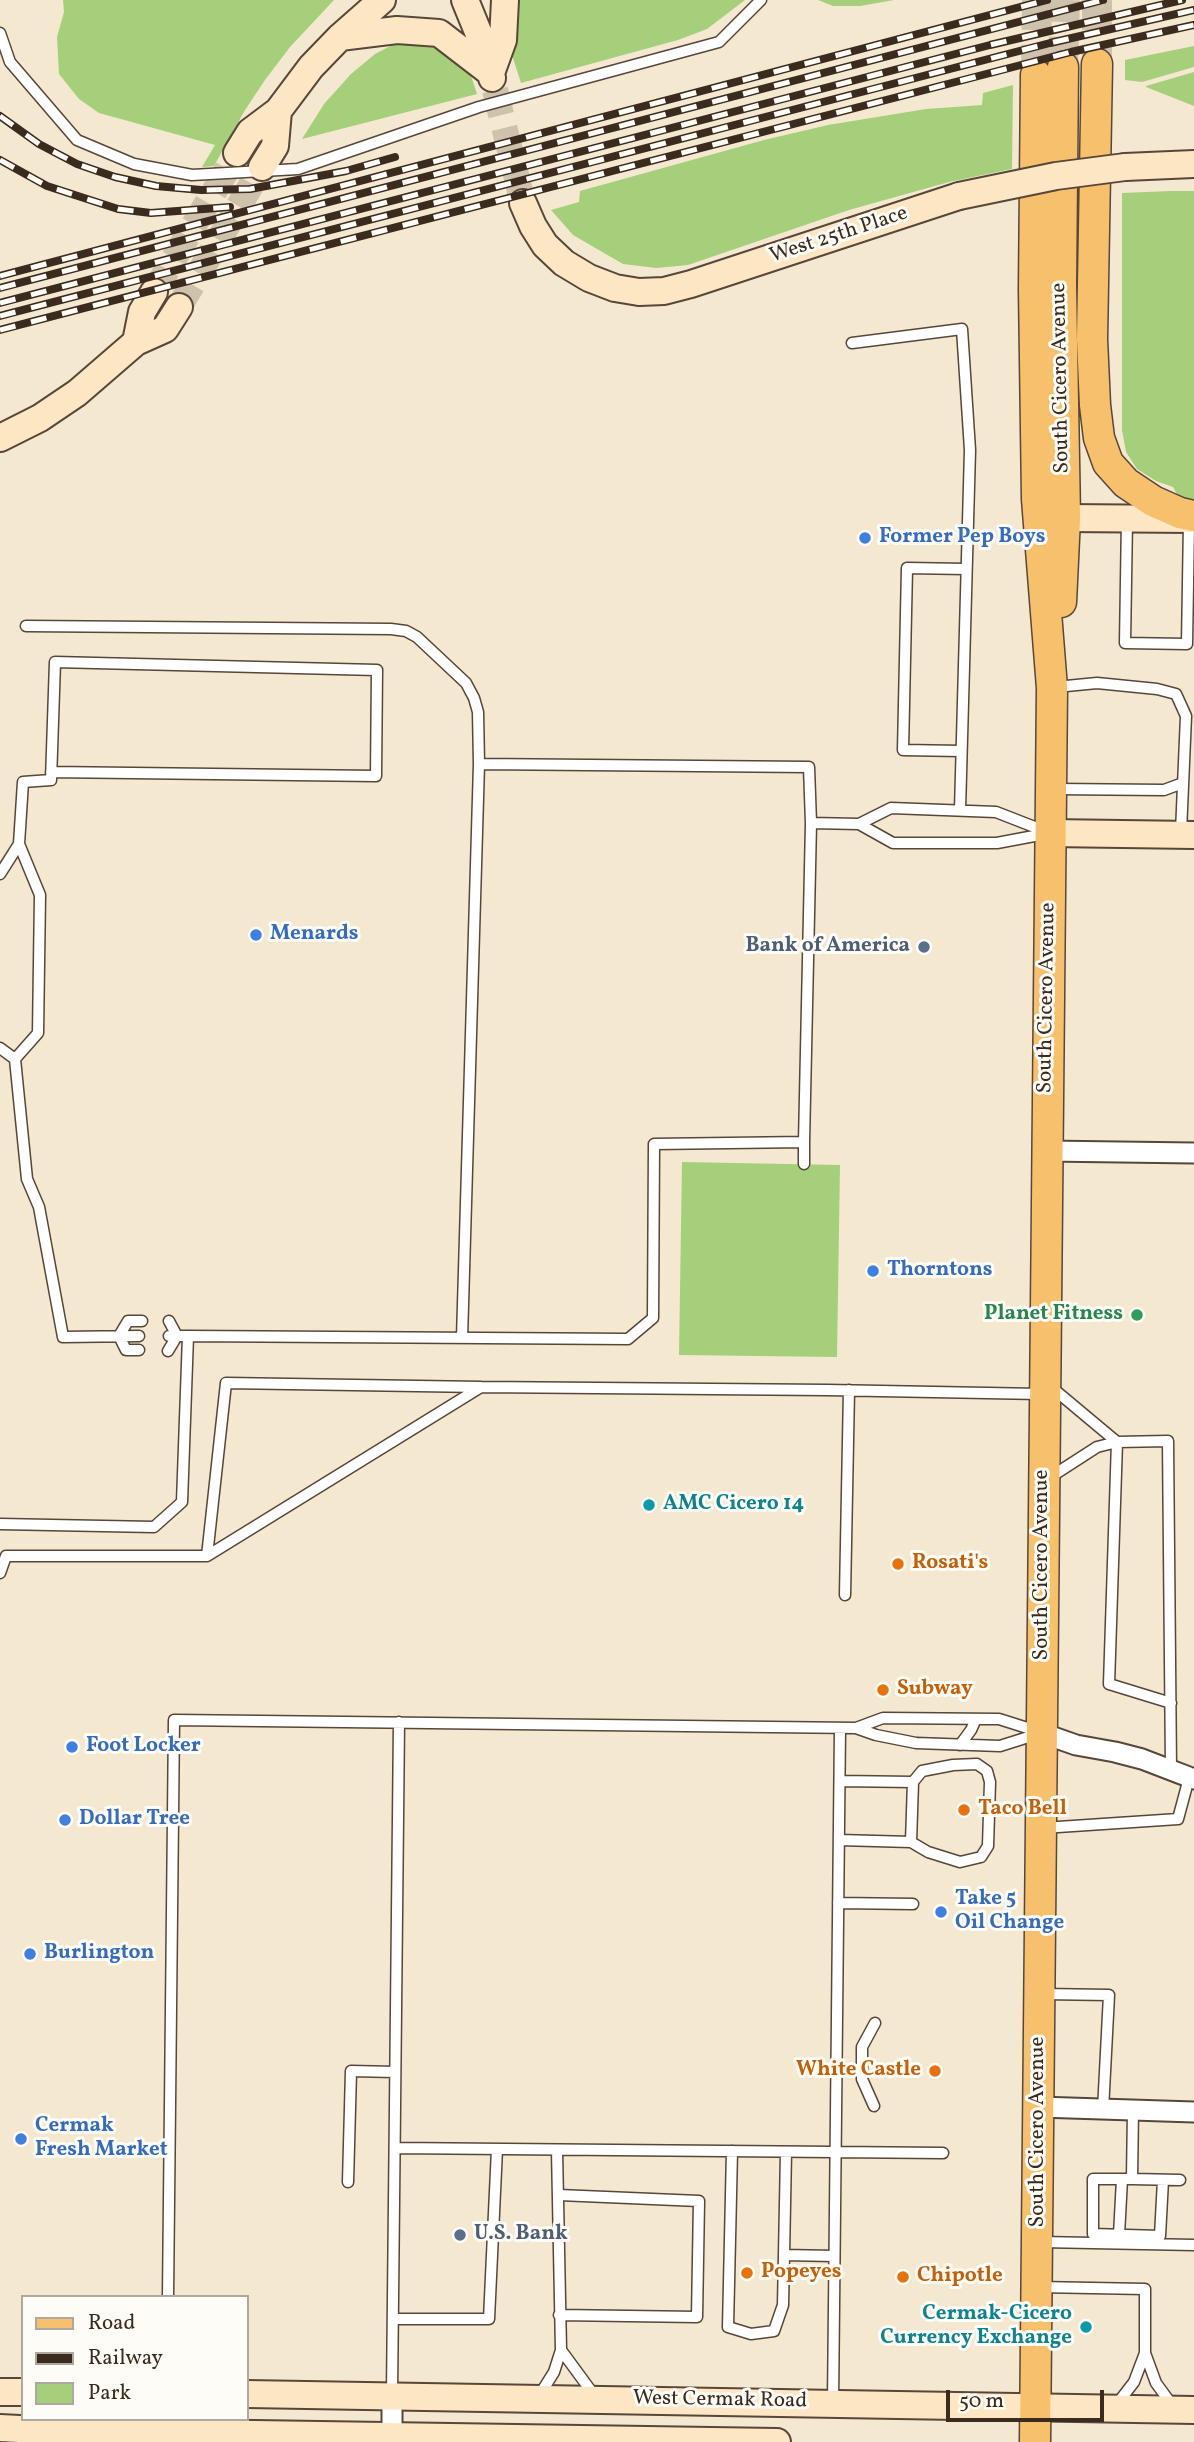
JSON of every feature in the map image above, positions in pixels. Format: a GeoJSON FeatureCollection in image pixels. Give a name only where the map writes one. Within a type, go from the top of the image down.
{"type":"FeatureCollection","features":[{"type":"Feature","properties":{"kind":"main road"},"geometry":{"type":"LineString","coordinates":[[340,37],[351,0]]}},
{"type":"Feature","properties":{"kind":"main road"},"geometry":{"type":"LineString","coordinates":[[237,153],[250,132],[278,111],[311,67],[382,0]]}},
{"type":"Feature","properties":{"kind":"main road"},"geometry":{"type":"LineString","coordinates":[[465,0],[485,49],[493,81]]}},
{"type":"Feature","properties":{"kind":"main road"},"geometry":{"type":"LineString","coordinates":[[493,81],[503,40],[505,0]]}},
{"type":"Feature","properties":{"kind":"main road"},"geometry":{"type":"LineString","coordinates":[[340,37],[397,30],[439,33],[493,81]]}},
{"type":"Feature","properties":{"kind":"main road"},"geometry":{"type":"LineString","coordinates":[[1097,64],[1092,339],[1099,438],[1108,463],[1126,483],[1153,501],[1192,518]]}},
{"type":"Feature","properties":{"kind":"main road","name":"South Cicero Avenue"},"geometry":{"type":"LineString","coordinates":[[1035,2442],[1052,688],[1037,499],[1034,289],[1049,71],[1061,299],[1065,518],[1060,613],[1052,688]]}},
{"type":"Feature","properties":{"kind":"main road"},"geometry":{"type":"LineString","coordinates":[[261,167],[275,146],[278,111]]}},
{"type":"Feature","properties":{"kind":"main road","name":"West 25th Place"},"geometry":{"type":"LineString","coordinates":[[523,203],[545,244],[564,263],[589,278],[615,288],[639,292],[664,291],[691,285],[959,196],[1056,176],[1125,167],[1194,164]]}},
{"type":"Feature","properties":{"kind":"main road"},"geometry":{"type":"LineString","coordinates":[[136,342],[142,312],[154,292]]}},
{"type":"Feature","properties":{"kind":"main road"},"geometry":{"type":"LineString","coordinates":[[0,438],[40,418],[77,393],[136,342],[166,328],[179,307]]}},
{"type":"Feature","properties":{"kind":"main road"},"geometry":{"type":"LineString","coordinates":[[1092,339],[1082,429],[1065,518],[1192,518]]}},
{"type":"Feature","properties":{"kind":"main road"},"geometry":{"type":"LineString","coordinates":[[1050,833],[1188,835]]}},
{"type":"Feature","properties":{"kind":"main road"},"geometry":{"type":"LineString","coordinates":[[0,2392],[21,2392]]}},
{"type":"Feature","properties":{"kind":"main road","name":"West Cermak Road"},"geometry":{"type":"LineString","coordinates":[[248,2394],[1185,2410]]}},
{"type":"Feature","properties":{"kind":"main road","name":"West Cermak Road"},"geometry":{"type":"LineString","coordinates":[[0,2428],[153,2437],[776,2442]]}},
{"type":"Feature","properties":{"kind":"street"},"geometry":{"type":"LineString","coordinates":[[1046,1151],[1194,1153]]}},
{"type":"Feature","properties":{"kind":"street"},"geometry":{"type":"LineString","coordinates":[[1042,1732],[1076,1745],[1115,1752],[1185,1776]]}},
{"type":"Feature","properties":{"kind":"street"},"geometry":{"type":"LineString","coordinates":[[1039,2108],[1194,2112]]}},
{"type":"Feature","properties":{"kind":"street"},"geometry":{"type":"LineString","coordinates":[[392,2396],[392,2439]]}},
{"type":"Feature","properties":{"kind":"lane"},"geometry":{"type":"LineString","coordinates":[[0,33],[10,62],[77,140],[134,164],[192,175],[298,169],[479,107],[719,41],[761,0]]}},
{"type":"Feature","properties":{"kind":"lane"},"geometry":{"type":"LineString","coordinates":[[852,343],[962,329],[970,450],[960,810]]}},
{"type":"Feature","properties":{"kind":"lane"},"geometry":{"type":"LineString","coordinates":[[1127,519],[1125,643],[1190,644],[1192,518]]}},
{"type":"Feature","properties":{"kind":"lane"},"geometry":{"type":"LineString","coordinates":[[961,751],[903,750],[907,568],[967,569]]}},
{"type":"Feature","properties":{"kind":"lane"},"geometry":{"type":"LineString","coordinates":[[26,626],[406,631],[466,683],[478,712],[479,764],[463,1338]]}},
{"type":"Feature","properties":{"kind":"lane"},"geometry":{"type":"LineString","coordinates":[[51,772],[376,776],[377,670],[55,662],[51,772],[51,780],[23,782],[19,844],[40,895],[38,1033],[15,1059],[27,1179],[39,1207],[63,1337],[139,1336]]}},
{"type":"Feature","properties":{"kind":"lane"},"geometry":{"type":"LineString","coordinates":[[1052,688],[1097,683],[1157,689],[1176,694],[1186,716],[1182,783],[1188,835]]}},
{"type":"Feature","properties":{"kind":"lane"},"geometry":{"type":"LineString","coordinates":[[479,764],[809,767],[811,823],[804,1164]]}},
{"type":"Feature","properties":{"kind":"lane"},"geometry":{"type":"LineString","coordinates":[[1051,789],[1164,790],[1182,783]]}},
{"type":"Feature","properties":{"kind":"lane"},"geometry":{"type":"LineString","coordinates":[[811,823],[859,824],[891,808],[960,810],[996,812],[1050,833]]}},
{"type":"Feature","properties":{"kind":"lane"},"geometry":{"type":"LineString","coordinates":[[859,824],[892,843],[997,843],[1050,833]]}},
{"type":"Feature","properties":{"kind":"lane"},"geometry":{"type":"LineString","coordinates":[[0,874],[19,844]]}},
{"type":"Feature","properties":{"kind":"lane"},"geometry":{"type":"LineString","coordinates":[[0,1048],[15,1059]]}},
{"type":"Feature","properties":{"kind":"lane"},"geometry":{"type":"LineString","coordinates":[[178,1336],[628,1339],[653,1318],[654,1144],[804,1142]]}},
{"type":"Feature","properties":{"kind":"lane"},"geometry":{"type":"LineString","coordinates":[[119,1336],[128,1321],[142,1321]]}},
{"type":"Feature","properties":{"kind":"lane"},"geometry":{"type":"LineString","coordinates":[[0,1524],[154,1527],[182,1502],[178,1336],[169,1321]]}},
{"type":"Feature","properties":{"kind":"lane"},"geometry":{"type":"LineString","coordinates":[[119,1336],[126,1350],[139,1350]]}},
{"type":"Feature","properties":{"kind":"lane"},"geometry":{"type":"LineString","coordinates":[[168,1351],[178,1336]]}},
{"type":"Feature","properties":{"kind":"lane"},"geometry":{"type":"LineString","coordinates":[[207,1556],[226,1383],[849,1390],[1044,1388],[1117,1442]]}},
{"type":"Feature","properties":{"kind":"lane"},"geometry":{"type":"LineString","coordinates":[[0,1573],[3,1556],[207,1556],[481,1387]]}},
{"type":"Feature","properties":{"kind":"lane"},"geometry":{"type":"LineString","coordinates":[[845,1595],[849,1390]]}},
{"type":"Feature","properties":{"kind":"lane"},"geometry":{"type":"LineString","coordinates":[[1041,1828],[1178,1819],[1185,1776],[1171,1703],[1168,1441],[1117,1442],[1097,1447],[1044,1482]]}},
{"type":"Feature","properties":{"kind":"lane"},"geometry":{"type":"LineString","coordinates":[[1117,1442],[1109,1684],[1171,1703]]}},
{"type":"Feature","properties":{"kind":"lane"},"geometry":{"type":"LineString","coordinates":[[856,1728],[883,1718],[999,1719],[1042,1732]]}},
{"type":"Feature","properties":{"kind":"lane"},"geometry":{"type":"LineString","coordinates":[[960,1745],[975,1719]]}},
{"type":"Feature","properties":{"kind":"lane"},"geometry":{"type":"LineString","coordinates":[[168,2295],[174,1720],[856,1728],[916,1743],[1000,1746],[1042,1732]]}},
{"type":"Feature","properties":{"kind":"lane"},"geometry":{"type":"LineString","coordinates":[[392,2396],[399,1722]]}},
{"type":"Feature","properties":{"kind":"lane"},"geometry":{"type":"LineString","coordinates":[[833,2402],[840,1728]]}},
{"type":"Feature","properties":{"kind":"lane"},"geometry":{"type":"LineString","coordinates":[[839,1840],[911,1842],[928,1852],[960,1862],[981,1857],[988,1846],[990,1782],[987,1771],[977,1764],[922,1771],[913,1782],[911,1842]]}},
{"type":"Feature","properties":{"kind":"lane"},"geometry":{"type":"LineString","coordinates":[[840,1781],[913,1782]]}},
{"type":"Feature","properties":{"kind":"lane"},"geometry":{"type":"LineString","coordinates":[[838,1903],[912,1904]]}},
{"type":"Feature","properties":{"kind":"lane"},"geometry":{"type":"LineString","coordinates":[[1040,1994],[1110,1995],[1103,2110]]}},
{"type":"Feature","properties":{"kind":"lane"},"geometry":{"type":"LineString","coordinates":[[874,2023],[862,2047],[862,2079],[874,2106]]}},
{"type":"Feature","properties":{"kind":"lane"},"geometry":{"type":"LineString","coordinates":[[348,2182],[351,2071],[396,2072]]}},
{"type":"Feature","properties":{"kind":"lane"},"geometry":{"type":"LineString","coordinates":[[1119,2235],[1133,2110]]}},
{"type":"Feature","properties":{"kind":"lane"},"geometry":{"type":"LineString","coordinates":[[395,2148],[943,2153]]}},
{"type":"Feature","properties":{"kind":"lane"},"geometry":{"type":"LineString","coordinates":[[393,2319],[489,2319],[497,2149]]}},
{"type":"Feature","properties":{"kind":"lane"},"geometry":{"type":"LineString","coordinates":[[538,2398],[554,2372],[561,2350],[557,2150]]}},
{"type":"Feature","properties":{"kind":"lane"},"geometry":{"type":"LineString","coordinates":[[732,2151],[728,2327],[751,2334],[774,2331],[783,2305],[786,2152]]}},
{"type":"Feature","properties":{"kind":"lane"},"geometry":{"type":"LineString","coordinates":[[1163,2180],[1160,2236],[1093,2234],[1093,2179],[1180,2180]]}},
{"type":"Feature","properties":{"kind":"lane"},"geometry":{"type":"LineString","coordinates":[[559,2195],[699,2201],[697,2317],[559,2315]]}},
{"type":"Feature","properties":{"kind":"lane"},"geometry":{"type":"LineString","coordinates":[[1038,2242],[1194,2245]]}},
{"type":"Feature","properties":{"kind":"lane"},"geometry":{"type":"LineString","coordinates":[[784,2255],[834,2256]]}},
{"type":"Feature","properties":{"kind":"lane"},"geometry":{"type":"LineString","coordinates":[[1038,2287],[1144,2289],[1145,2353],[1156,2383],[1185,2410]]}},
{"type":"Feature","properties":{"kind":"lane"},"geometry":{"type":"LineString","coordinates":[[561,2350],[596,2399]]}},
{"type":"Feature","properties":{"kind":"lane"},"geometry":{"type":"LineString","coordinates":[[1114,2409],[1134,2382],[1145,2353]]}},
{"type":"Feature","properties":{"kind":"green space"},"geometry":{"type":"Polygon","coordinates":[[[63,0],[334,0],[290,47],[265,80],[214,166],[202,167],[215,145],[99,113],[79,99],[59,74],[57,37],[64,12],[63,0]]]}},
{"type":"Feature","properties":{"kind":"green space"},"geometry":{"type":"Polygon","coordinates":[[[513,0],[745,0],[707,29],[678,40],[521,83],[513,58],[510,30],[513,0]]]}},
{"type":"Feature","properties":{"kind":"green space"},"geometry":{"type":"Polygon","coordinates":[[[818,0],[894,0],[860,6],[833,6],[818,0]]]}},
{"type":"Feature","properties":{"kind":"green space"},"geometry":{"type":"Polygon","coordinates":[[[417,35],[467,63],[477,94],[302,139],[324,104],[351,74],[375,54],[417,35]]]}},
{"type":"Feature","properties":{"kind":"green space"},"geometry":{"type":"Polygon","coordinates":[[[1194,46],[1194,67],[1142,82],[1125,80],[1125,60],[1194,46]]]}},
{"type":"Feature","properties":{"kind":"green space"},"geometry":{"type":"Polygon","coordinates":[[[1194,72],[1194,106],[1146,87],[1146,86],[1194,72]]]}},
{"type":"Feature","properties":{"kind":"green space"},"geometry":{"type":"Polygon","coordinates":[[[1013,85],[1012,169],[949,182],[849,210],[688,265],[656,268],[623,264],[573,235],[551,210],[579,202],[580,191],[764,140],[828,125],[926,109],[982,105],[983,93],[1013,85]]]}},
{"type":"Feature","properties":{"kind":"green space"},"geometry":{"type":"Polygon","coordinates":[[[1194,191],[1194,500],[1179,498],[1173,487],[1156,481],[1137,469],[1126,452],[1122,430],[1122,193],[1194,191]]]}},
{"type":"Feature","properties":{"kind":"green space"},"geometry":{"type":"Polygon","coordinates":[[[682,1162],[840,1165],[837,1357],[679,1355],[682,1162]]]}},
{"type":"Feature","properties":{"kind":"tunnel"},"geometry":{"type":"LineString","coordinates":[[1036,75],[1037,0]]}},
{"type":"Feature","properties":{"kind":"tunnel"},"geometry":{"type":"LineString","coordinates":[[1063,67],[1065,0]]}},
{"type":"Feature","properties":{"kind":"tunnel"},"geometry":{"type":"LineString","coordinates":[[1097,0],[1097,64]]}},
{"type":"Feature","properties":{"kind":"tunnel"},"geometry":{"type":"LineString","coordinates":[[495,90],[523,203]]}},
{"type":"Feature","properties":{"kind":"tunnel"},"geometry":{"type":"LineString","coordinates":[[154,292],[237,153]]}},
{"type":"Feature","properties":{"kind":"tunnel"},"geometry":{"type":"LineString","coordinates":[[179,307],[262,167]]}},
{"type":"Feature","properties":{"kind":"railway"},"geometry":{"type":"LineString","coordinates":[[0,276],[1047,0]]}},
{"type":"Feature","properties":{"kind":"railway"},"geometry":{"type":"LineString","coordinates":[[0,288],[1103,0]]}},
{"type":"Feature","properties":{"kind":"railway"},"geometry":{"type":"LineString","coordinates":[[0,303],[990,45],[1182,0]]}},
{"type":"Feature","properties":{"kind":"railway"},"geometry":{"type":"LineString","coordinates":[[0,316],[1050,43],[1194,10]]}},
{"type":"Feature","properties":{"kind":"railway"},"geometry":{"type":"LineString","coordinates":[[0,330],[1071,52],[1194,25]]}},
{"type":"Feature","properties":{"kind":"railway"},"geometry":{"type":"LineString","coordinates":[[0,116],[39,144],[77,164],[115,177],[156,186],[201,190],[250,189],[346,171],[395,157]]}},
{"type":"Feature","properties":{"kind":"railway"},"geometry":{"type":"LineString","coordinates":[[0,160],[47,186],[118,209],[151,213],[230,207]]}},
{"type":"Feature","properties":{"kind":"place","name":"Former Pep Boys"},"geometry":{"type":"Point","coordinates":[865,538]}},
{"type":"Feature","properties":{"kind":"place","name":"Menards"},"geometry":{"type":"Point","coordinates":[256,935]}},
{"type":"Feature","properties":{"kind":"place","name":"Bank of America"},"geometry":{"type":"Point","coordinates":[924,947]}},
{"type":"Feature","properties":{"kind":"place","name":"Thorntons"},"geometry":{"type":"Point","coordinates":[873,1271]}},
{"type":"Feature","properties":{"kind":"place","name":"Planet Fitness"},"geometry":{"type":"Point","coordinates":[1137,1315]}},
{"type":"Feature","properties":{"kind":"place","name":"AMC Cicero 14"},"geometry":{"type":"Point","coordinates":[649,1505]}},
{"type":"Feature","properties":{"kind":"place","name":"Rosati's"},"geometry":{"type":"Point","coordinates":[898,1564]}},
{"type":"Feature","properties":{"kind":"place","name":"Subway"},"geometry":{"type":"Point","coordinates":[883,1690]}},
{"type":"Feature","properties":{"kind":"place","name":"Foot Locker"},"geometry":{"type":"Point","coordinates":[72,1747]}},
{"type":"Feature","properties":{"kind":"place","name":"Taco Bell"},"geometry":{"type":"Point","coordinates":[964,1810]}},
{"type":"Feature","properties":{"kind":"place","name":"Dollar Tree"},"geometry":{"type":"Point","coordinates":[65,1820]}},
{"type":"Feature","properties":{"kind":"place","name":"Take 5 Oil Change"},"geometry":{"type":"Point","coordinates":[941,1912]}},
{"type":"Feature","properties":{"kind":"place","name":"Burlington"},"geometry":{"type":"Point","coordinates":[30,1954]}},
{"type":"Feature","properties":{"kind":"place","name":"White Castle"},"geometry":{"type":"Point","coordinates":[935,2071]}},
{"type":"Feature","properties":{"kind":"place","name":"Cermak Fresh Market"},"geometry":{"type":"Point","coordinates":[21,2139]}},
{"type":"Feature","properties":{"kind":"place","name":"U.S. Bank"},"geometry":{"type":"Point","coordinates":[460,2235]}},
{"type":"Feature","properties":{"kind":"place","name":"Popeyes"},"geometry":{"type":"Point","coordinates":[747,2273]}},
{"type":"Feature","properties":{"kind":"place","name":"Chipotle"},"geometry":{"type":"Point","coordinates":[903,2277]}},
{"type":"Feature","properties":{"kind":"place","name":"Cermak-Cicero Currency Exchange"},"geometry":{"type":"Point","coordinates":[1086,2327]}}]}
